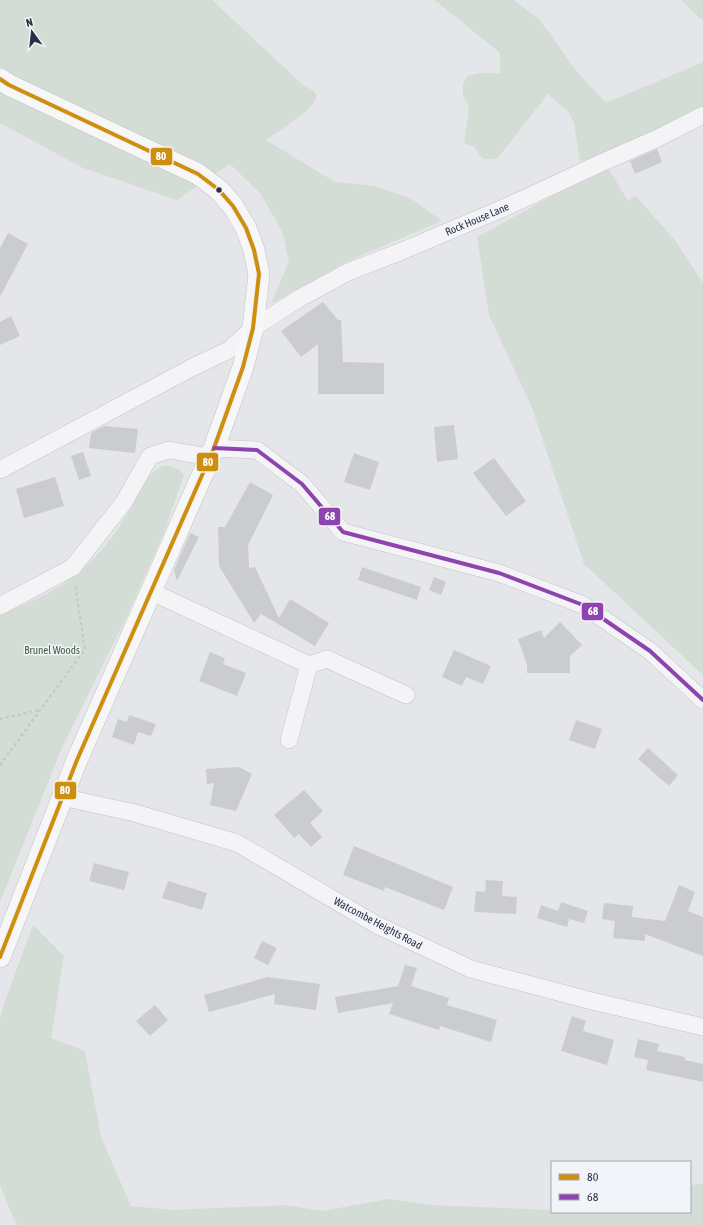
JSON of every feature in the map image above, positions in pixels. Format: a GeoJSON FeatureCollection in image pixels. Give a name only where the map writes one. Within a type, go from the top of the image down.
{"type":"FeatureCollection","features":[{"type":"Feature","properties":{"kind":"main road"},"geometry":{"type":"LineString","coordinates":[[0,79],[24,92],[198,174],[219,190],[232,206],[246,228],[254,250],[259,274],[253,328],[243,367],[212,453],[62,797],[0,957]]}},
{"type":"Feature","properties":{"kind":"street","name":"Rock House Lane"},"geometry":{"type":"LineString","coordinates":[[0,470],[186,371],[229,350],[253,328],[300,298],[348,272],[508,206],[658,138],[703,115]]}},
{"type":"Feature","properties":{"kind":"street"},"geometry":{"type":"LineString","coordinates":[[0,605],[73,567],[124,502],[150,456],[169,450],[212,453],[257,450],[302,484],[343,532],[498,573],[583,605],[650,651],[703,700]]}},
{"type":"Feature","properties":{"kind":"street"},"geometry":{"type":"LineString","coordinates":[[152,592],[309,665],[327,659],[406,695]]}},
{"type":"Feature","properties":{"kind":"street"},"geometry":{"type":"LineString","coordinates":[[289,740],[309,665]]}},
{"type":"Feature","properties":{"kind":"street","name":"Watcombe Heights Road"},"geometry":{"type":"LineString","coordinates":[[62,797],[135,813],[237,844],[377,925],[470,969],[588,1000],[703,1027]]}},
{"type":"Feature","properties":{"kind":"path"},"geometry":{"type":"LineString","coordinates":[[0,765],[84,649],[73,567]]}},
{"type":"Feature","properties":{"kind":"path"},"geometry":{"type":"LineString","coordinates":[[0,719],[40,710]]}},
{"type":"Feature","properties":{"kind":"green space"},"geometry":{"type":"Polygon","coordinates":[[[0,0],[212,0],[303,85],[316,94],[316,99],[305,112],[266,140],[335,182],[374,186],[410,198],[442,221],[346,262],[271,304],[289,261],[282,231],[260,193],[230,164],[177,200],[83,168],[0,123],[0,0]]]}},
{"type":"Feature","properties":{"kind":"green space"},"geometry":{"type":"Polygon","coordinates":[[[435,0],[514,0],[540,20],[577,72],[606,103],[703,62],[703,108],[644,137],[580,162],[574,123],[569,113],[548,94],[497,159],[483,159],[474,147],[464,143],[469,107],[463,95],[463,84],[468,76],[479,73],[500,73],[500,53],[435,0]]]}},
{"type":"Feature","properties":{"kind":"green space"},"geometry":{"type":"Polygon","coordinates":[[[681,0],[703,0],[703,21],[681,0]]]}},
{"type":"Feature","properties":{"kind":"green space"},"geometry":{"type":"Polygon","coordinates":[[[607,166],[628,201],[635,195],[675,240],[703,283],[703,675],[584,564],[532,408],[489,315],[477,237],[607,166]]]}},
{"type":"Feature","properties":{"kind":"green space","name":"Brunel Woods"},"geometry":{"type":"Polygon","coordinates":[[[163,466],[175,468],[184,475],[164,532],[128,614],[61,750],[0,902],[0,614],[31,602],[60,586],[86,566],[98,555],[124,520],[148,477],[163,466]]]}},
{"type":"Feature","properties":{"kind":"green space"},"geometry":{"type":"Polygon","coordinates":[[[33,925],[64,956],[51,1038],[85,1051],[101,1137],[131,1206],[173,1210],[286,1205],[322,1211],[388,1199],[432,1205],[551,1210],[551,1213],[691,1213],[691,1185],[703,1184],[703,1225],[18,1225],[14,1220],[0,1185],[0,1020],[4,1004],[33,925]]]}},
{"type":"Feature","properties":{"kind":"building"},"geometry":{"type":"Polygon","coordinates":[[[657,149],[662,162],[635,174],[630,161],[657,149]]]}},
{"type":"Feature","properties":{"kind":"building"},"geometry":{"type":"Polygon","coordinates":[[[8,233],[28,244],[0,297],[0,248],[8,233]]]}},
{"type":"Feature","properties":{"kind":"building"},"geometry":{"type":"Polygon","coordinates":[[[323,302],[338,320],[341,320],[343,362],[384,363],[384,394],[318,394],[318,344],[301,357],[281,331],[323,302]]]}},
{"type":"Feature","properties":{"kind":"building"},"geometry":{"type":"Polygon","coordinates":[[[11,316],[20,336],[0,345],[0,322],[11,316]]]}},
{"type":"Feature","properties":{"kind":"building"},"geometry":{"type":"Polygon","coordinates":[[[454,425],[458,459],[437,462],[434,427],[454,425]]]}},
{"type":"Feature","properties":{"kind":"building"},"geometry":{"type":"Polygon","coordinates":[[[104,426],[138,429],[135,453],[89,448],[91,433],[104,426]]]}},
{"type":"Feature","properties":{"kind":"building"},"geometry":{"type":"Polygon","coordinates":[[[83,452],[91,476],[79,480],[71,456],[83,452]]]}},
{"type":"Feature","properties":{"kind":"building"},"geometry":{"type":"Polygon","coordinates":[[[354,453],[379,462],[370,490],[344,482],[354,453]]]}},
{"type":"Feature","properties":{"kind":"building"},"geometry":{"type":"Polygon","coordinates":[[[494,458],[526,501],[506,516],[473,473],[494,458]]]}},
{"type":"Feature","properties":{"kind":"building"},"geometry":{"type":"Polygon","coordinates":[[[55,477],[64,506],[24,518],[16,489],[55,477]]]}},
{"type":"Feature","properties":{"kind":"building"},"geometry":{"type":"Polygon","coordinates":[[[250,482],[273,495],[248,545],[249,568],[255,567],[279,618],[290,599],[329,623],[315,646],[261,614],[254,623],[219,566],[218,527],[225,527],[250,482]]]}},
{"type":"Feature","properties":{"kind":"building"},"geometry":{"type":"Polygon","coordinates":[[[190,533],[199,537],[177,581],[174,570],[190,533]]]}},
{"type":"Feature","properties":{"kind":"building"},"geometry":{"type":"Polygon","coordinates":[[[362,567],[421,587],[417,600],[358,580],[362,567]]]}},
{"type":"Feature","properties":{"kind":"building"},"geometry":{"type":"Polygon","coordinates":[[[434,577],[446,582],[441,595],[429,590],[434,577]]]}},
{"type":"Feature","properties":{"kind":"building"},"geometry":{"type":"Polygon","coordinates":[[[560,622],[582,645],[570,656],[570,673],[527,673],[527,665],[518,639],[541,630],[544,638],[560,622]]]}},
{"type":"Feature","properties":{"kind":"building"},"geometry":{"type":"Polygon","coordinates":[[[454,650],[491,666],[483,684],[466,677],[462,686],[442,677],[454,650]]]}},
{"type":"Feature","properties":{"kind":"building"},"geometry":{"type":"Polygon","coordinates":[[[210,652],[225,658],[223,664],[246,673],[237,696],[199,681],[210,652]]]}},
{"type":"Feature","properties":{"kind":"building"},"geometry":{"type":"Polygon","coordinates":[[[129,715],[156,724],[151,736],[138,732],[134,745],[112,737],[118,719],[127,722],[129,715]]]}},
{"type":"Feature","properties":{"kind":"building"},"geometry":{"type":"Polygon","coordinates":[[[576,720],[602,729],[595,749],[569,740],[576,720]]]}},
{"type":"Feature","properties":{"kind":"building"},"geometry":{"type":"Polygon","coordinates":[[[648,748],[678,775],[669,786],[638,759],[648,748]]]}},
{"type":"Feature","properties":{"kind":"building"},"geometry":{"type":"Polygon","coordinates":[[[239,767],[252,774],[236,811],[210,805],[214,783],[207,784],[206,769],[239,767]]]}},
{"type":"Feature","properties":{"kind":"building"},"geometry":{"type":"Polygon","coordinates":[[[304,790],[323,811],[310,823],[322,837],[311,847],[299,834],[294,838],[274,815],[304,790]]]}},
{"type":"Feature","properties":{"kind":"building"},"geometry":{"type":"Polygon","coordinates":[[[354,846],[453,887],[444,910],[385,887],[384,891],[343,875],[354,846]]]}},
{"type":"Feature","properties":{"kind":"building"},"geometry":{"type":"Polygon","coordinates":[[[94,863],[129,872],[124,890],[89,881],[94,863]]]}},
{"type":"Feature","properties":{"kind":"building"},"geometry":{"type":"Polygon","coordinates":[[[486,880],[503,881],[502,896],[517,897],[516,914],[474,912],[476,891],[485,892],[486,880]]]}},
{"type":"Feature","properties":{"kind":"building"},"geometry":{"type":"Polygon","coordinates":[[[168,881],[207,893],[202,910],[162,898],[168,881]]]}},
{"type":"Feature","properties":{"kind":"building"},"geometry":{"type":"Polygon","coordinates":[[[679,885],[695,892],[688,911],[703,917],[703,956],[645,934],[645,941],[613,938],[615,921],[602,919],[604,903],[633,906],[632,917],[665,921],[679,885]]]}},
{"type":"Feature","properties":{"kind":"building"},"geometry":{"type":"Polygon","coordinates":[[[561,902],[588,911],[584,923],[569,919],[567,927],[537,918],[541,905],[558,911],[561,902]]]}},
{"type":"Feature","properties":{"kind":"building"},"geometry":{"type":"Polygon","coordinates":[[[262,941],[277,948],[268,965],[254,958],[262,941]]]}},
{"type":"Feature","properties":{"kind":"building"},"geometry":{"type":"Polygon","coordinates":[[[405,965],[417,968],[411,986],[449,998],[447,1005],[497,1020],[491,1042],[440,1026],[439,1030],[389,1014],[393,1003],[338,1013],[335,997],[398,986],[405,965]]]}},
{"type":"Feature","properties":{"kind":"building"},"geometry":{"type":"Polygon","coordinates":[[[268,977],[320,984],[316,1010],[274,1004],[275,994],[209,1012],[204,995],[268,977]]]}},
{"type":"Feature","properties":{"kind":"building"},"geometry":{"type":"Polygon","coordinates":[[[155,1005],[168,1020],[150,1036],[136,1021],[155,1005]]]}},
{"type":"Feature","properties":{"kind":"building"},"geometry":{"type":"Polygon","coordinates":[[[572,1016],[586,1021],[583,1031],[614,1040],[607,1065],[561,1051],[572,1016]]]}},
{"type":"Feature","properties":{"kind":"building"},"geometry":{"type":"Polygon","coordinates":[[[638,1039],[659,1044],[657,1051],[685,1057],[685,1060],[703,1064],[703,1082],[646,1070],[648,1060],[634,1057],[638,1039]]]}},
{"type":"Feature","properties":{"kind":"transit line","name":"80"},"geometry":{"type":"LineString","coordinates":[[0,79],[9,85],[198,174],[219,190],[233,206],[246,228],[254,250],[259,274],[253,328],[243,367],[214,448],[77,760],[0,957]]}},
{"type":"Feature","properties":{"kind":"transit line","name":"68"},"geometry":{"type":"LineString","coordinates":[[214,448],[257,450],[302,484],[343,532],[499,573],[583,605],[650,651],[703,700]]}}]}
